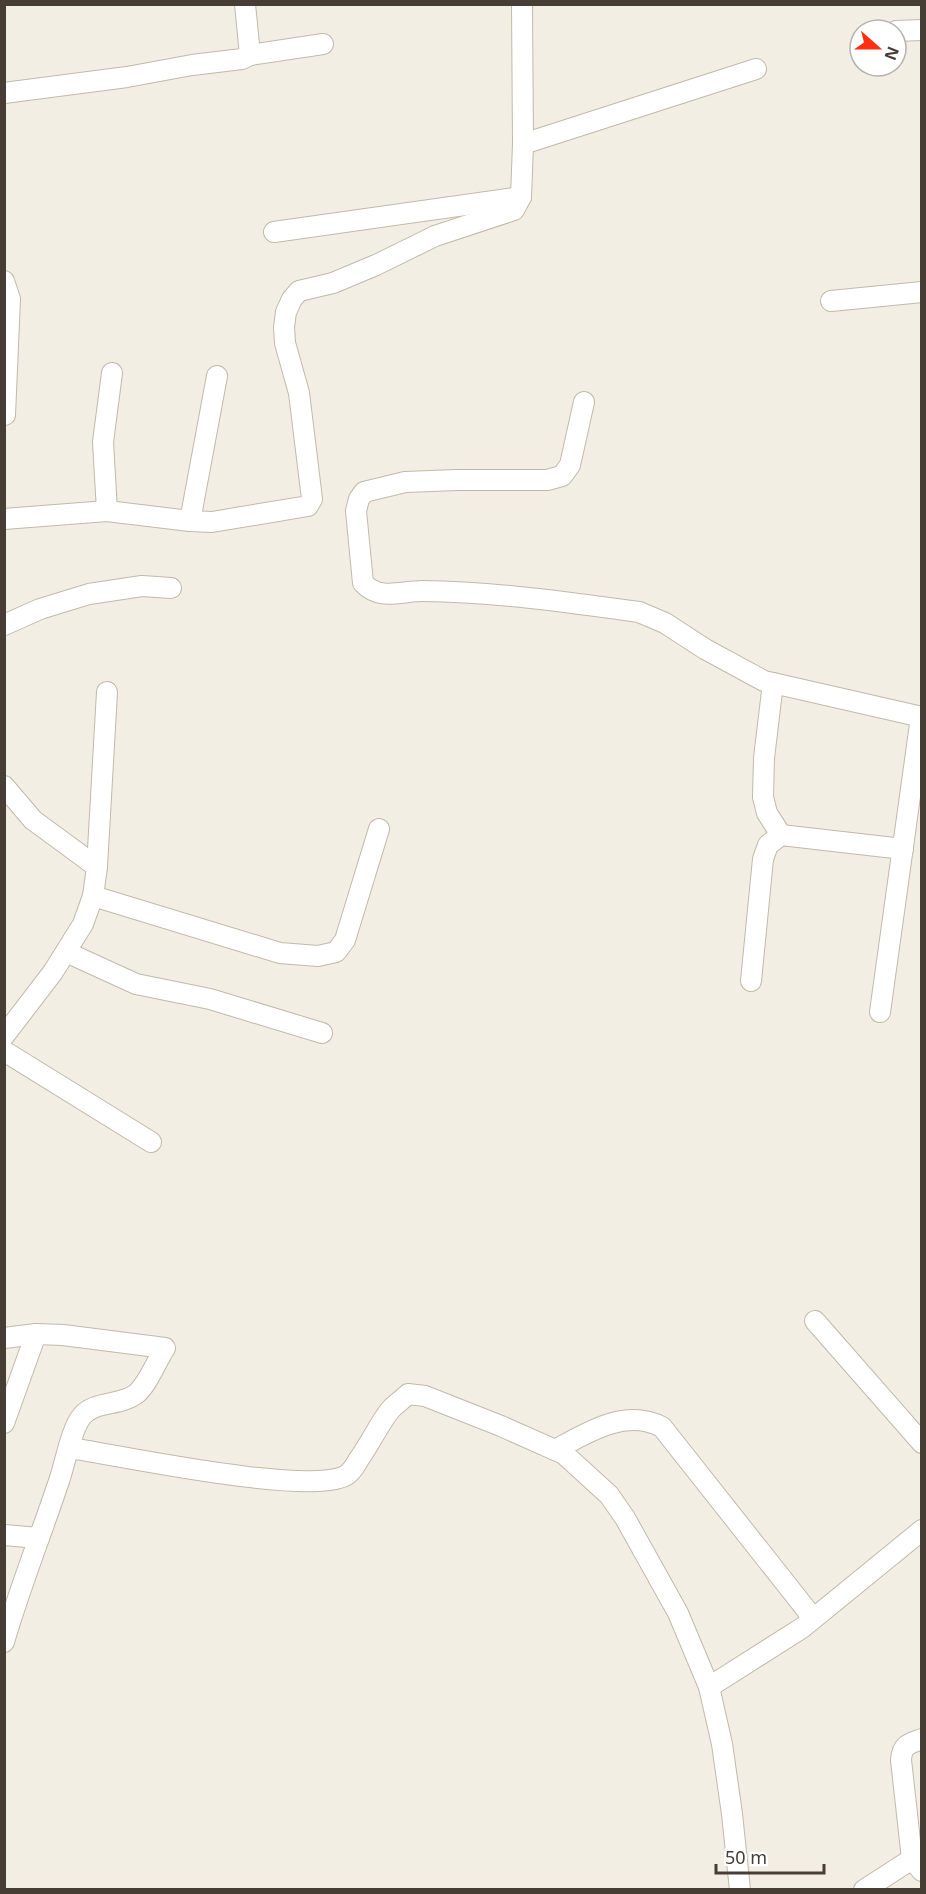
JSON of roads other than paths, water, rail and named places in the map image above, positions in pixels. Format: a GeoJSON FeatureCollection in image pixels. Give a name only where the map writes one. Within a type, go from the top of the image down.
{"type":"FeatureCollection","features":[{"type":"Feature","properties":{"kind":"street"},"geometry":{"type":"LineString","coordinates":[[245,4],[250,55]]}},
{"type":"Feature","properties":{"kind":"street"},"geometry":{"type":"LineString","coordinates":[[4,519],[107,511],[212,522],[308,506],[312,499],[298,393],[285,343],[286,312],[299,291],[333,283],[435,236],[514,210],[521,196],[522,4]]}},
{"type":"Feature","properties":{"kind":"street"},"geometry":{"type":"LineString","coordinates":[[4,93],[127,77],[192,65],[242,60],[250,55],[323,44]]}},
{"type":"Feature","properties":{"kind":"street"},"geometry":{"type":"LineString","coordinates":[[523,144],[756,69]]}},
{"type":"Feature","properties":{"kind":"street"},"geometry":{"type":"LineString","coordinates":[[274,232],[521,196]]}},
{"type":"Feature","properties":{"kind":"street"},"geometry":{"type":"LineString","coordinates":[[4,281],[10,299],[5,415]]}},
{"type":"Feature","properties":{"kind":"street"},"geometry":{"type":"LineString","coordinates":[[831,301],[921,292]]}},
{"type":"Feature","properties":{"kind":"street"},"geometry":{"type":"LineString","coordinates":[[107,511],[103,442],[112,373]]}},
{"type":"Feature","properties":{"kind":"street"},"geometry":{"type":"LineString","coordinates":[[190,521],[217,376]]}},
{"type":"Feature","properties":{"kind":"street"},"geometry":{"type":"LineString","coordinates":[[584,402],[570,465],[562,476],[547,480],[405,482],[364,492],[359,499],[356,511],[363,583],[371,591],[382,594],[410,591],[466,591],[639,612],[659,620],[705,649],[764,681],[921,717],[880,1012]]}},
{"type":"Feature","properties":{"kind":"street"},"geometry":{"type":"LineString","coordinates":[[4,625],[40,609],[89,594],[142,586],[171,588]]}},
{"type":"Feature","properties":{"kind":"street"},"geometry":{"type":"LineString","coordinates":[[773,682],[764,758],[763,797],[767,813],[781,835]]}},
{"type":"Feature","properties":{"kind":"street"},"geometry":{"type":"LineString","coordinates":[[4,1036],[66,952],[83,924],[93,896],[97,867],[107,692]]}},
{"type":"Feature","properties":{"kind":"street"},"geometry":{"type":"LineString","coordinates":[[4,786],[33,820],[97,867]]}},
{"type":"Feature","properties":{"kind":"street"},"geometry":{"type":"LineString","coordinates":[[93,896],[280,953],[308,956],[336,952],[345,940],[379,830]]}},
{"type":"Feature","properties":{"kind":"street"},"geometry":{"type":"LineString","coordinates":[[752,981],[763,859],[768,845],[781,835],[903,849]]}},
{"type":"Feature","properties":{"kind":"street"},"geometry":{"type":"LineString","coordinates":[[66,952],[136,984],[210,999],[322,1033]]}},
{"type":"Feature","properties":{"kind":"street"},"geometry":{"type":"LineString","coordinates":[[4,1051],[151,1142]]}},
{"type":"Feature","properties":{"kind":"street"},"geometry":{"type":"LineString","coordinates":[[815,1321],[921,1443]]}},
{"type":"Feature","properties":{"kind":"street"},"geometry":{"type":"LineString","coordinates":[[4,1338],[36,1334],[63,1335],[165,1348],[144,1386],[135,1395],[120,1402],[88,1410],[77,1422],[4,1642]]}},
{"type":"Feature","properties":{"kind":"street"},"geometry":{"type":"LineString","coordinates":[[4,1423],[36,1334]]}},
{"type":"Feature","properties":{"kind":"street"},"geometry":{"type":"LineString","coordinates":[[70,1448],[276,1481],[324,1482],[349,1473],[371,1443],[391,1409],[408,1394],[425,1396],[564,1454],[609,1495],[625,1518],[678,1613],[709,1687],[722,1744],[740,1890]]}},
{"type":"Feature","properties":{"kind":"street"},"geometry":{"type":"LineString","coordinates":[[555,1450],[592,1430],[614,1422],[650,1421],[662,1427],[813,1618]]}},
{"type":"Feature","properties":{"kind":"street"},"geometry":{"type":"LineString","coordinates":[[709,1687],[802,1628],[921,1530]]}},
{"type":"Feature","properties":{"kind":"street"},"geometry":{"type":"LineString","coordinates":[[4,1535],[39,1538]]}},
{"type":"Feature","properties":{"kind":"street"},"geometry":{"type":"LineString","coordinates":[[864,1890],[917,1865],[901,1751],[908,1744],[921,1739]]}}]}
